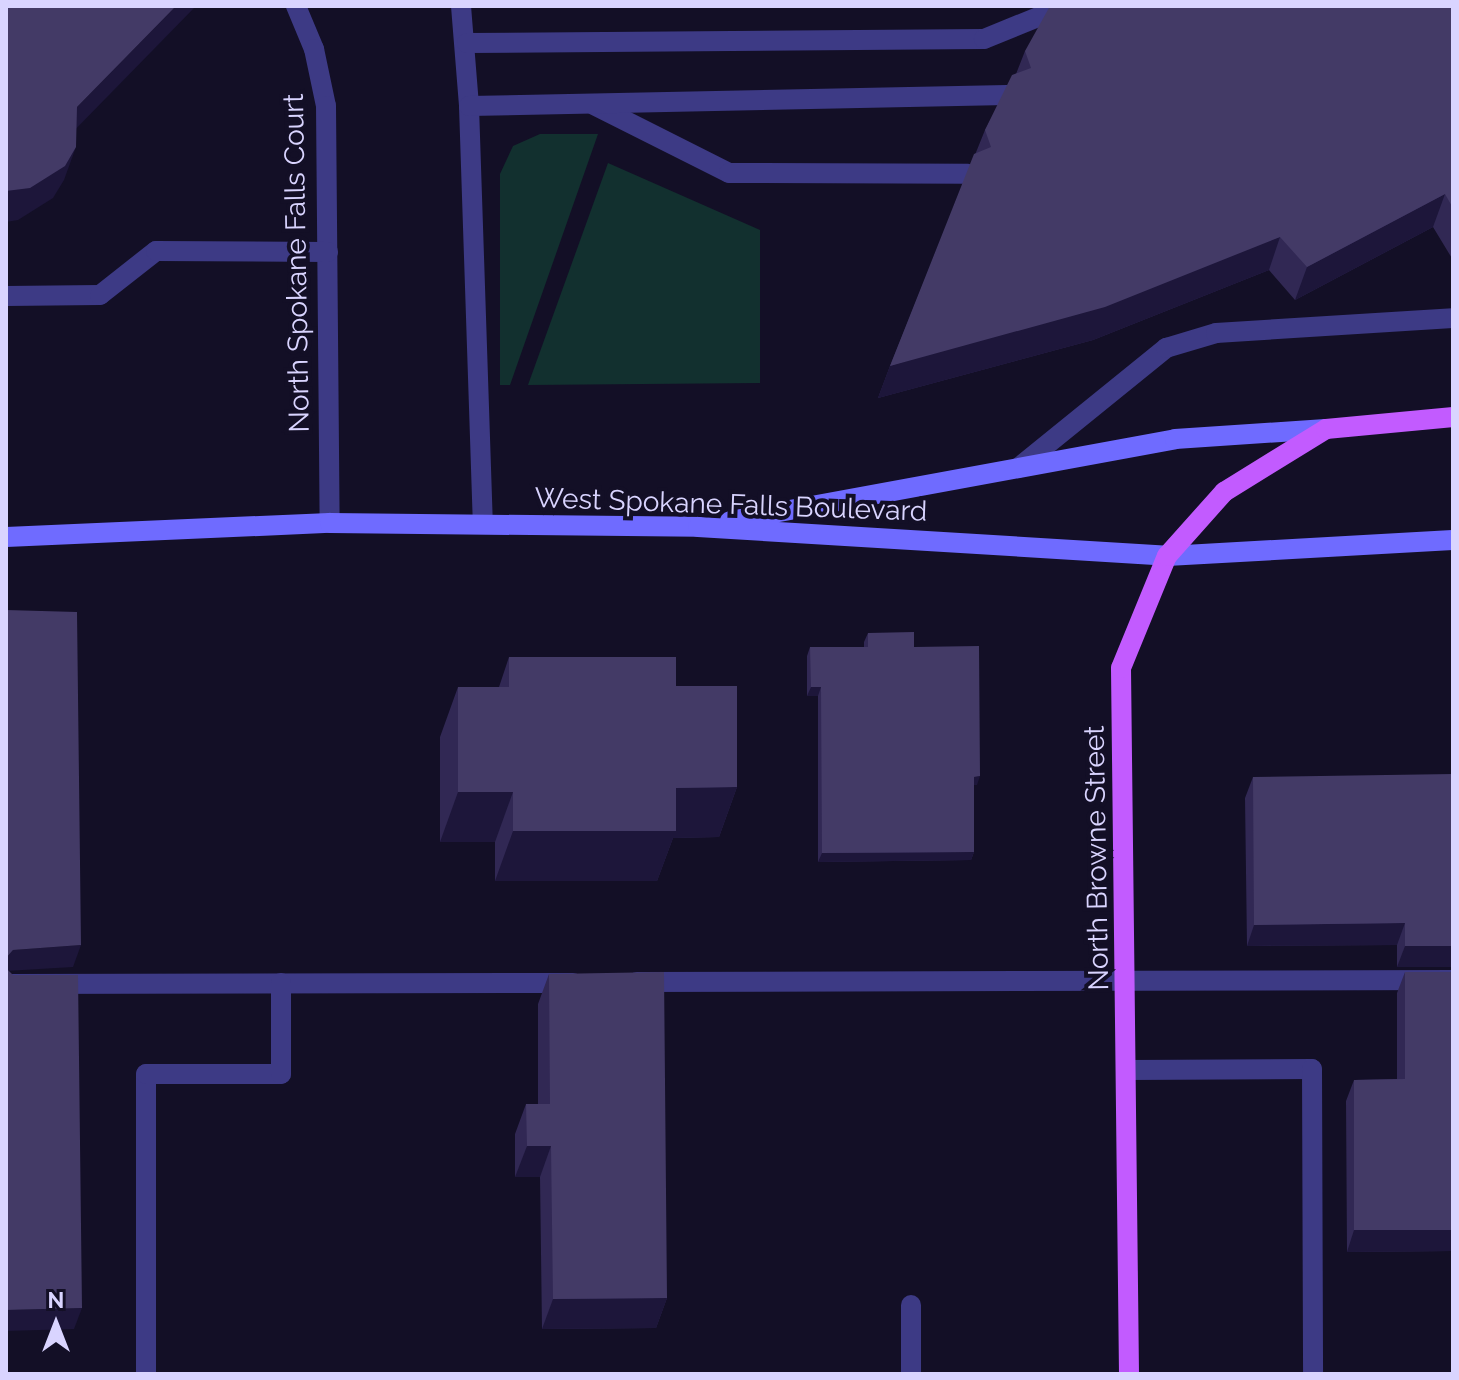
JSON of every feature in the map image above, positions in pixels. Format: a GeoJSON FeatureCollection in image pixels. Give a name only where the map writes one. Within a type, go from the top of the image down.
{"type":"FeatureCollection","features":[{"type":"Feature","properties":{"kind":"main road"},"geometry":{"type":"LineString","coordinates":[[698,527],[1175,439],[1453,417]]}},
{"type":"Feature","properties":{"kind":"main road","name":"North Browne Street"},"geometry":{"type":"LineString","coordinates":[[1129,1374],[1127,981],[1121,668],[1167,556],[1224,492],[1326,429]]}},
{"type":"Feature","properties":{"kind":"main road","name":"West Spokane Falls Boulevard"},"geometry":{"type":"LineString","coordinates":[[6,537],[330,523],[483,523],[698,527],[1167,556],[1453,540]]}},
{"type":"Feature","properties":{"kind":"lane","name":"North Spokane Falls Court"},"geometry":{"type":"LineString","coordinates":[[296,6],[314,49],[326,106],[330,523]]}},
{"type":"Feature","properties":{"kind":"lane"},"geometry":{"type":"LineString","coordinates":[[461,6],[467,43],[483,523]]}},
{"type":"Feature","properties":{"kind":"lane"},"geometry":{"type":"LineString","coordinates":[[467,43],[984,39],[1055,10]]}},
{"type":"Feature","properties":{"kind":"lane"},"geometry":{"type":"LineString","coordinates":[[469,106],[1007,95]]}},
{"type":"Feature","properties":{"kind":"lane"},"geometry":{"type":"LineString","coordinates":[[591,103],[729,173],[968,174]]}},
{"type":"Feature","properties":{"kind":"lane"},"geometry":{"type":"LineString","coordinates":[[6,296],[100,295],[156,251],[328,252]]}},
{"type":"Feature","properties":{"kind":"lane"},"geometry":{"type":"LineString","coordinates":[[1018,468],[1166,348],[1216,333],[1453,318]]}},
{"type":"Feature","properties":{"kind":"lane"},"geometry":{"type":"LineString","coordinates":[[6,984],[1453,980]]}},
{"type":"Feature","properties":{"kind":"lane"},"geometry":{"type":"LineString","coordinates":[[146,1374],[146,1074],[281,1074],[281,983]]}},
{"type":"Feature","properties":{"kind":"lane"},"geometry":{"type":"LineString","coordinates":[[1128,1070],[1312,1069],[1313,1374]]}},
{"type":"Feature","properties":{"kind":"lane"},"geometry":{"type":"LineString","coordinates":[[911,1305],[911,1374]]}},
{"type":"Feature","properties":{"kind":"green space"},"geometry":{"type":"Polygon","coordinates":[[[540,134],[598,134],[510,385],[500,385],[500,174],[513,146],[540,134]]]}},
{"type":"Feature","properties":{"kind":"green space"},"geometry":{"type":"Polygon","coordinates":[[[608,163],[760,230],[760,383],[528,385],[608,163]]]}},
{"type":"Feature","properties":{"kind":"building"},"geometry":{"type":"Polygon","coordinates":[[[6,6],[176,6],[77,107],[76,147],[65,166],[30,188],[6,191],[6,6]]]}},
{"type":"Feature","properties":{"kind":"building"},"geometry":{"type":"Polygon","coordinates":[[[1050,6],[1453,6],[1453,208],[1445,194],[1307,267],[1280,237],[1105,307],[890,366],[974,154],[991,147],[985,130],[1012,75],[1031,68],[1025,51],[1050,6]]]}},
{"type":"Feature","properties":{"kind":"building"},"geometry":{"type":"Polygon","coordinates":[[[6,610],[77,612],[81,945],[13,950],[6,958],[6,610]]]}},
{"type":"Feature","properties":{"kind":"building"},"geometry":{"type":"Polygon","coordinates":[[[914,632],[914,647],[979,646],[980,776],[974,777],[974,852],[822,853],[821,687],[811,687],[810,647],[868,647],[868,633],[914,632]]]}},
{"type":"Feature","properties":{"kind":"building"},"geometry":{"type":"Polygon","coordinates":[[[509,657],[676,657],[676,686],[737,686],[737,787],[676,788],[676,831],[513,831],[513,792],[458,792],[458,687],[509,687],[509,657]]]}},
{"type":"Feature","properties":{"kind":"building"},"geometry":{"type":"Polygon","coordinates":[[[1453,774],[1453,946],[1405,946],[1405,923],[1254,925],[1253,777],[1453,774]]]}},
{"type":"Feature","properties":{"kind":"building"},"geometry":{"type":"Polygon","coordinates":[[[6,968],[13,975],[78,975],[82,1308],[6,1310],[6,968]]]}},
{"type":"Feature","properties":{"kind":"building"},"geometry":{"type":"Polygon","coordinates":[[[664,972],[667,1298],[553,1299],[551,1146],[527,1146],[526,1104],[550,1104],[549,974],[664,972]]]}},
{"type":"Feature","properties":{"kind":"building"},"geometry":{"type":"Polygon","coordinates":[[[1405,972],[1453,972],[1453,1230],[1354,1230],[1354,1080],[1405,1079],[1405,972]]]}}]}
